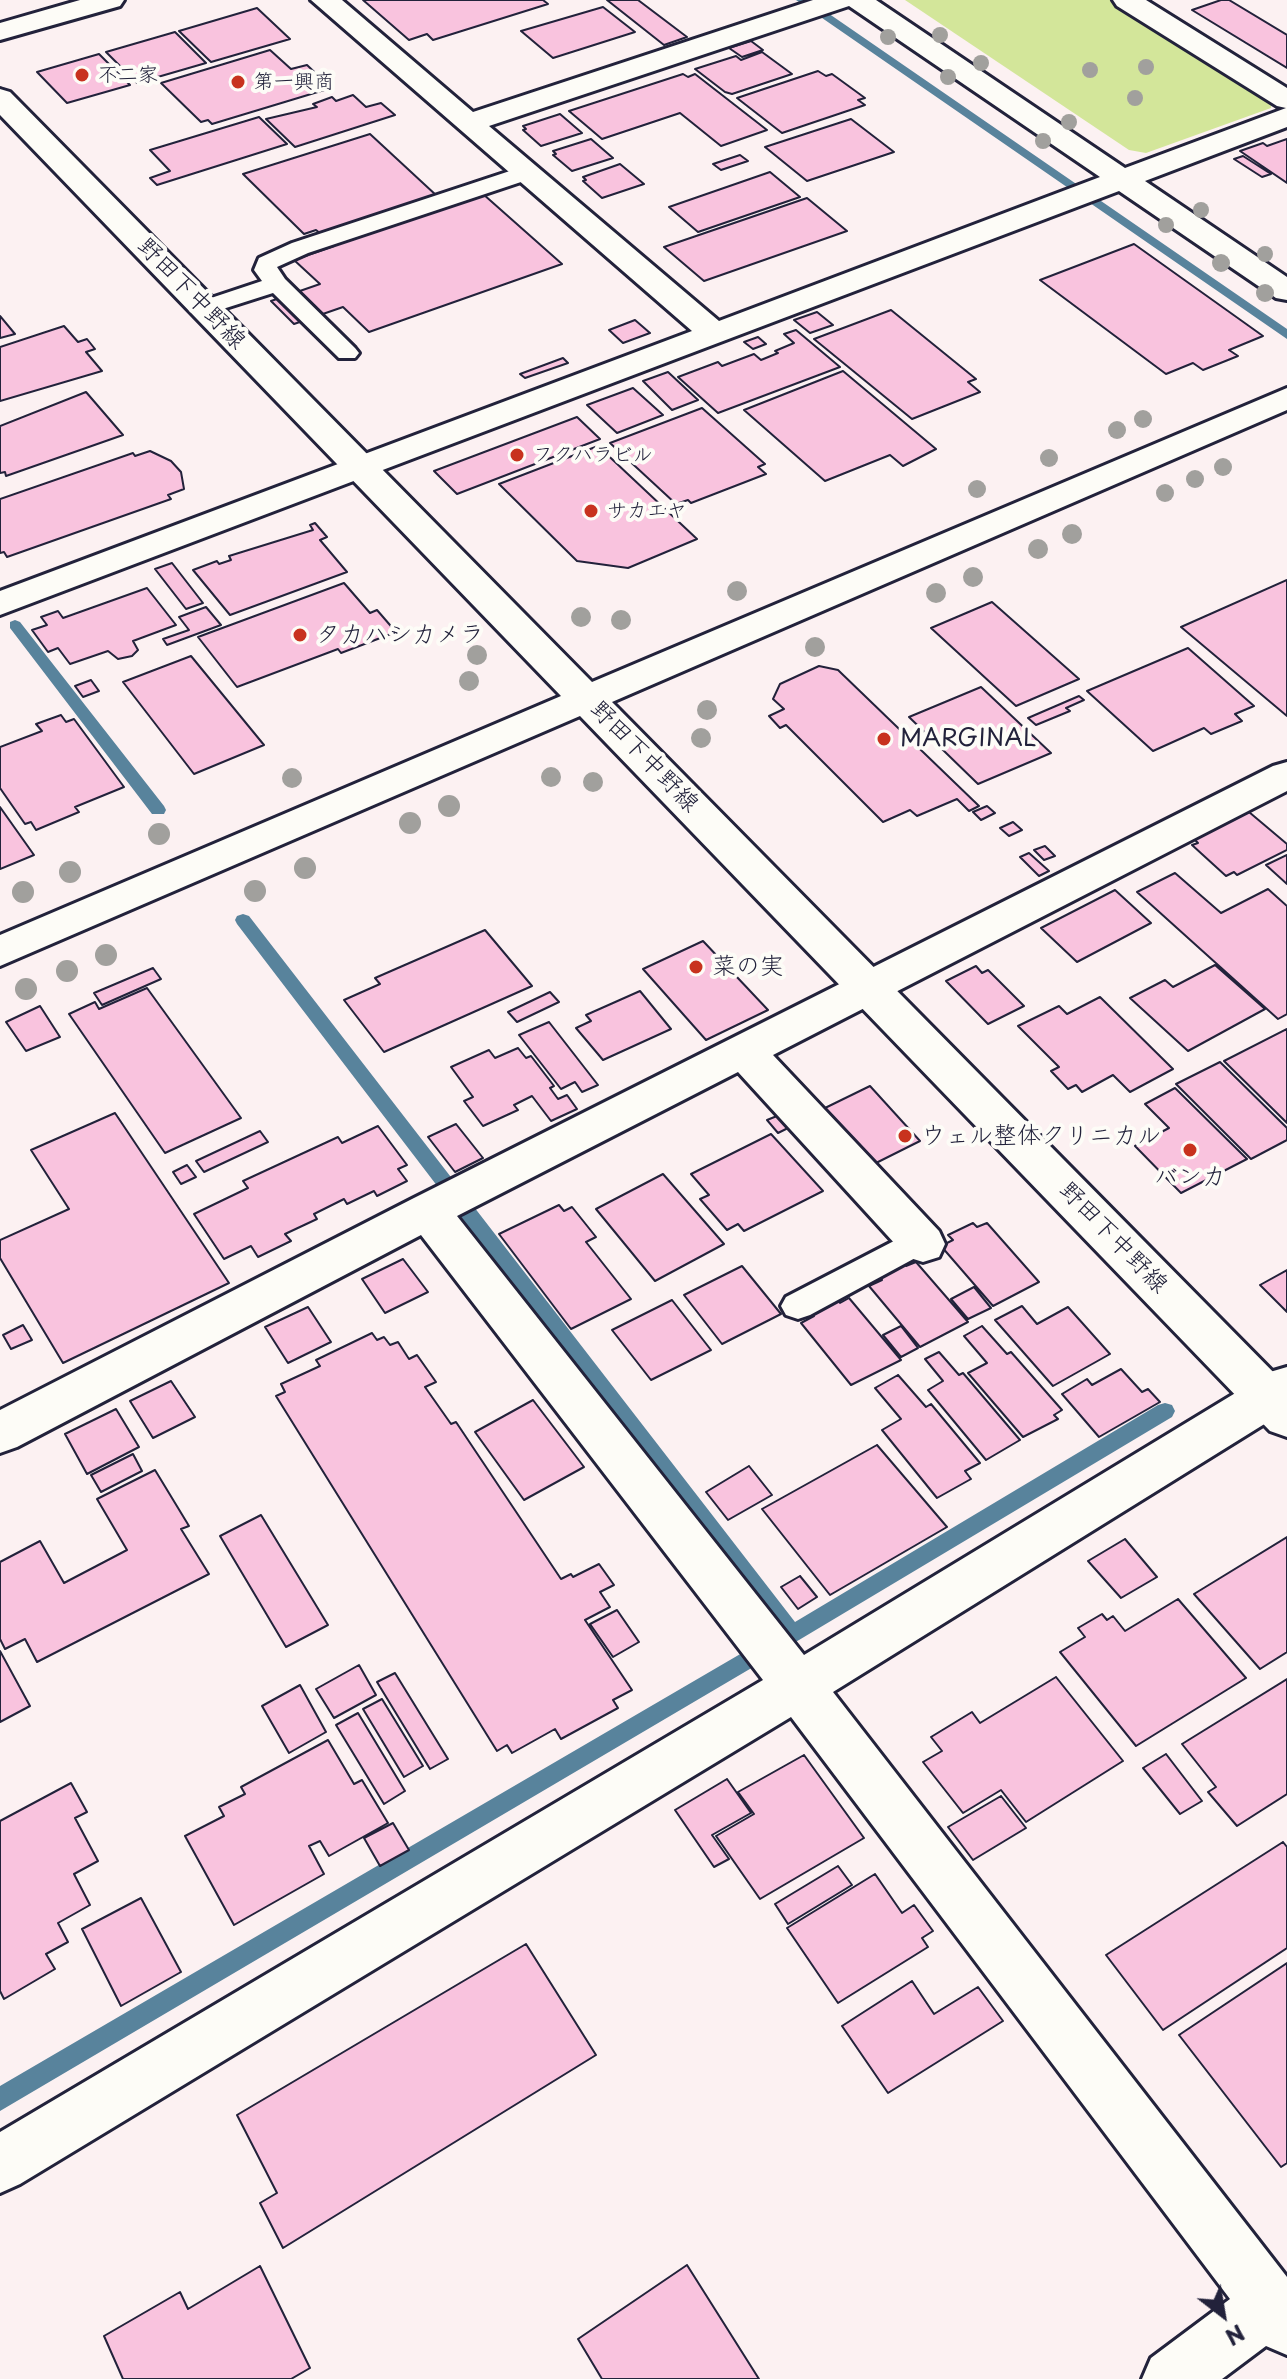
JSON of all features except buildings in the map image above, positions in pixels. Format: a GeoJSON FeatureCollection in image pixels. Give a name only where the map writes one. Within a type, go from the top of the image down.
{"type":"FeatureCollection","features":[{"type":"Feature","properties":{"kind":"street"},"geometry":{"type":"LineString","coordinates":[[0,32],[110,0]]}},
{"type":"Feature","properties":{"kind":"street"},"geometry":{"type":"LineString","coordinates":[[325,0],[713,332]]}},
{"type":"Feature","properties":{"kind":"street"},"geometry":{"type":"LineString","coordinates":[[858,0],[1287,291]]}},
{"type":"Feature","properties":{"kind":"street"},"geometry":{"type":"LineString","coordinates":[[1127,0],[1287,100]]}},
{"type":"Feature","properties":{"kind":"street"},"geometry":{"type":"LineString","coordinates":[[468,123],[823,6]]}},
{"type":"Feature","properties":{"kind":"street","name":"野田下中野線"},"geometry":{"type":"LineString","coordinates":[[0,98],[867,988],[1281,1400]]}},
{"type":"Feature","properties":{"kind":"street"},"geometry":{"type":"LineString","coordinates":[[5,602],[1287,117]]}},
{"type":"Feature","properties":{"kind":"street"},"geometry":{"type":"LineString","coordinates":[[0,951],[1287,398]]}},
{"type":"Feature","properties":{"kind":"street"},"geometry":{"type":"LineString","coordinates":[[0,1433],[867,988],[1281,786]]}},
{"type":"Feature","properties":{"kind":"street"},"geometry":{"type":"LineString","coordinates":[[744,1051],[921,1242]]}},
{"type":"Feature","properties":{"kind":"street"},"geometry":{"type":"LineString","coordinates":[[448,1201],[779,1661],[1279,2314],[1172,2379]]}},
{"type":"Feature","properties":{"kind":"street"},"geometry":{"type":"LineString","coordinates":[[0,2164],[779,1661],[1281,1400]]}},
{"type":"Feature","properties":{"kind":"lane"},"geometry":{"type":"LineString","coordinates":[[347,353],[277,284],[265,270],[267,263],[278,256],[525,173]]}},
{"type":"Feature","properties":{"kind":"lane"},"geometry":{"type":"LineString","coordinates":[[204,308],[277,284]]}},
{"type":"Feature","properties":{"kind":"lane"},"geometry":{"type":"LineString","coordinates":[[798,1306],[921,1242]]}},
{"type":"Feature","properties":{"kind":"green space"},"geometry":{"type":"Polygon","coordinates":[[[905,0],[1115,0],[1272,100],[1271,108],[1146,153],[1129,150],[905,0]]]}},
{"type":"Feature","properties":{"kind":"waterway"},"geometry":{"type":"LineString","coordinates":[[802,0],[1287,335]]}},
{"type":"Feature","properties":{"kind":"waterway"},"geometry":{"type":"LineString","coordinates":[[15,625],[158,810]]}},
{"type":"Feature","properties":{"kind":"waterway"},"geometry":{"type":"LineString","coordinates":[[243,920],[792,1634]]}},
{"type":"Feature","properties":{"kind":"waterway"},"geometry":{"type":"LineString","coordinates":[[792,1634],[1165,1411]]}},
{"type":"Feature","properties":{"kind":"waterway"},"geometry":{"type":"LineString","coordinates":[[0,2099],[792,1634]]}},
{"type":"Feature","properties":{"kind":"place","name":"不二家"},"geometry":{"type":"Point","coordinates":[82,75]}},
{"type":"Feature","properties":{"kind":"place","name":"第一興商"},"geometry":{"type":"Point","coordinates":[238,82]}},
{"type":"Feature","properties":{"kind":"place","name":"フクハラビル"},"geometry":{"type":"Point","coordinates":[517,455]}},
{"type":"Feature","properties":{"kind":"place","name":"サカエヤ"},"geometry":{"type":"Point","coordinates":[591,511]}},
{"type":"Feature","properties":{"kind":"place","name":"タカハシカメラ"},"geometry":{"type":"Point","coordinates":[300,635]}},
{"type":"Feature","properties":{"kind":"place","name":"MARGINAL"},"geometry":{"type":"Point","coordinates":[884,739]}},
{"type":"Feature","properties":{"kind":"place","name":"菜の実"},"geometry":{"type":"Point","coordinates":[696,967]}},
{"type":"Feature","properties":{"kind":"place","name":"ウェル整体クリニカル"},"geometry":{"type":"Point","coordinates":[905,1136]}},
{"type":"Feature","properties":{"kind":"place","name":"バンカ"},"geometry":{"type":"Point","coordinates":[1190,1150]}}]}
